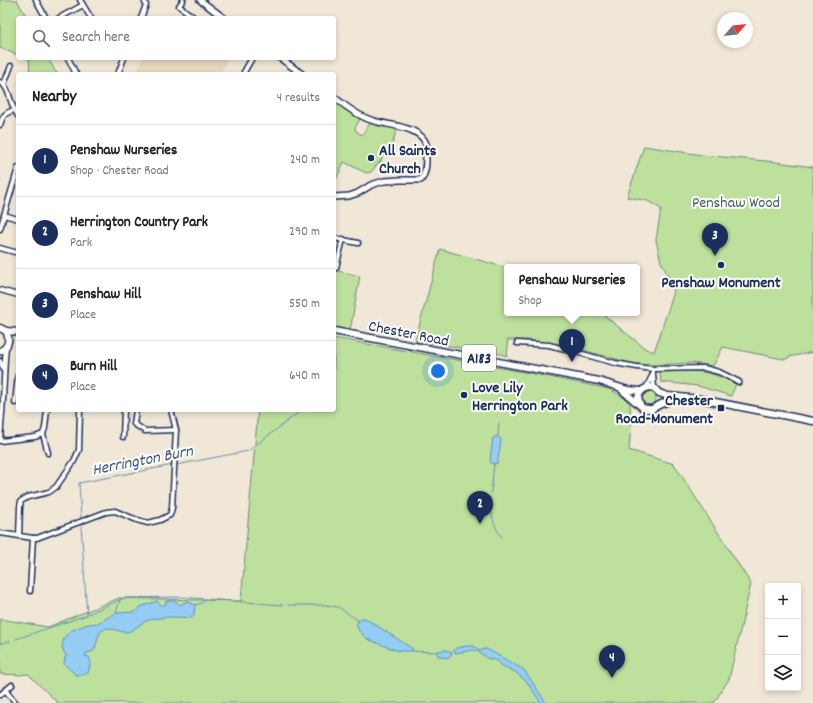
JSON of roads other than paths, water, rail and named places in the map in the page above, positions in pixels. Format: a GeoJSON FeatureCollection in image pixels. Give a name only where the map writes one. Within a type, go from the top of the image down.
{"type":"FeatureCollection","features":[{"type":"Feature","properties":{"kind":"main road"},"geometry":{"type":"LineString","coordinates":[[3,330],[16,333]]}},
{"type":"Feature","properties":{"kind":"main road"},"geometry":{"type":"LineString","coordinates":[[3,330],[8,336],[9,340]]}},
{"type":"Feature","properties":{"kind":"main road","name":"Chester Road"},"geometry":{"type":"LineString","coordinates":[[336,331],[599,381],[632,391],[643,389]]}},
{"type":"Feature","properties":{"kind":"main road"},"geometry":{"type":"LineString","coordinates":[[0,351],[6,347],[9,340],[16,335]]}},
{"type":"Feature","properties":{"kind":"main road"},"geometry":{"type":"LineString","coordinates":[[680,397],[665,402],[652,409],[647,409],[643,408],[640,404],[638,396],[643,389],[650,387],[668,396],[680,397],[700,399],[813,421]]}},
{"type":"Feature","properties":{"kind":"main road","name":"Chester Road"},"geometry":{"type":"LineString","coordinates":[[619,388],[640,404]]}},
{"type":"Feature","properties":{"kind":"main road"},"geometry":{"type":"LineString","coordinates":[[656,391],[660,399],[657,407]]}},
{"type":"Feature","properties":{"kind":"street"},"geometry":{"type":"LineString","coordinates":[[36,0],[45,16]]}},
{"type":"Feature","properties":{"kind":"street"},"geometry":{"type":"LineString","coordinates":[[80,0],[90,16]]}},
{"type":"Feature","properties":{"kind":"street"},"geometry":{"type":"LineString","coordinates":[[142,16],[146,5],[144,0]]}},
{"type":"Feature","properties":{"kind":"street"},"geometry":{"type":"LineString","coordinates":[[183,0],[179,6],[192,16]]}},
{"type":"Feature","properties":{"kind":"street"},"geometry":{"type":"LineString","coordinates":[[200,0],[221,16]]}},
{"type":"Feature","properties":{"kind":"street"},"geometry":{"type":"LineString","coordinates":[[64,16],[83,5]]}},
{"type":"Feature","properties":{"kind":"street"},"geometry":{"type":"LineString","coordinates":[[69,60],[75,72]]}},
{"type":"Feature","properties":{"kind":"street"},"geometry":{"type":"LineString","coordinates":[[119,72],[123,60]]}},
{"type":"Feature","properties":{"kind":"street"},"geometry":{"type":"LineString","coordinates":[[244,72],[251,60]]}},
{"type":"Feature","properties":{"kind":"street"},"geometry":{"type":"LineString","coordinates":[[283,60],[299,72]]}},
{"type":"Feature","properties":{"kind":"street"},"geometry":{"type":"LineString","coordinates":[[11,66],[2,83],[8,90],[16,113]]}},
{"type":"Feature","properties":{"kind":"street"},"geometry":{"type":"LineString","coordinates":[[336,99],[345,106],[370,120],[413,131],[422,137],[426,145],[426,167],[421,180],[400,180],[376,183],[349,196],[336,197]]}},
{"type":"Feature","properties":{"kind":"street"},"geometry":{"type":"LineString","coordinates":[[0,124],[1,119],[6,113],[14,110]]}},
{"type":"Feature","properties":{"kind":"street"},"geometry":{"type":"LineString","coordinates":[[0,229],[16,184]]}},
{"type":"Feature","properties":{"kind":"street"},"geometry":{"type":"LineString","coordinates":[[4,215],[16,218]]}},
{"type":"Feature","properties":{"kind":"street"},"geometry":{"type":"LineString","coordinates":[[336,238],[358,242]]}},
{"type":"Feature","properties":{"kind":"street"},"geometry":{"type":"LineString","coordinates":[[336,268],[343,239]]}},
{"type":"Feature","properties":{"kind":"street"},"geometry":{"type":"LineString","coordinates":[[0,248],[16,252]]}},
{"type":"Feature","properties":{"kind":"street"},"geometry":{"type":"LineString","coordinates":[[0,290],[16,294]]}},
{"type":"Feature","properties":{"kind":"street"},"geometry":{"type":"LineString","coordinates":[[517,343],[549,345],[572,350],[626,366],[653,369],[704,368],[724,374],[739,382]]}},
{"type":"Feature","properties":{"kind":"street"},"geometry":{"type":"LineString","coordinates":[[6,347],[0,441],[35,437],[43,434]]}},
{"type":"Feature","properties":{"kind":"street"},"geometry":{"type":"LineString","coordinates":[[0,361],[5,373]]}},
{"type":"Feature","properties":{"kind":"street"},"geometry":{"type":"LineString","coordinates":[[653,369],[656,391]]}},
{"type":"Feature","properties":{"kind":"street"},"geometry":{"type":"LineString","coordinates":[[643,389],[653,374]]}},
{"type":"Feature","properties":{"kind":"street"},"geometry":{"type":"LineString","coordinates":[[15,403],[16,399]]}},
{"type":"Feature","properties":{"kind":"street"},"geometry":{"type":"LineString","coordinates":[[46,412],[45,428],[43,434],[48,453]]}},
{"type":"Feature","properties":{"kind":"street"},"geometry":{"type":"LineString","coordinates":[[19,536],[20,507],[22,501],[28,497],[49,492],[56,487],[77,456],[79,450],[80,412]]}},
{"type":"Feature","properties":{"kind":"street"},"geometry":{"type":"LineString","coordinates":[[123,437],[124,412]]}},
{"type":"Feature","properties":{"kind":"street"},"geometry":{"type":"LineString","coordinates":[[136,412],[134,424],[145,431],[176,430]]}},
{"type":"Feature","properties":{"kind":"street"},"geometry":{"type":"LineString","coordinates":[[0,533],[33,538],[43,536],[106,512],[115,511],[148,523],[160,520],[170,515],[172,508],[176,430],[172,412]]}},
{"type":"Feature","properties":{"kind":"street"},"geometry":{"type":"LineString","coordinates":[[30,591],[33,538]]}},
{"type":"Feature","properties":{"kind":"street"},"geometry":{"type":"LineString","coordinates":[[0,695],[12,685]]}},
{"type":"Feature","properties":{"kind":"street"},"geometry":{"type":"LineString","coordinates":[[5,690],[16,703]]}},
{"type":"Feature","properties":{"kind":"water"},"geometry":{"type":"Polygon","coordinates":[[[497,436],[501,439],[500,447],[497,463],[493,464],[490,460],[493,438],[497,436]]]}},
{"type":"Feature","properties":{"kind":"water"},"geometry":{"type":"Polygon","coordinates":[[[157,601],[161,605],[165,605],[166,601],[176,601],[180,605],[187,601],[195,605],[194,615],[192,618],[165,617],[149,620],[127,632],[108,628],[105,629],[99,635],[94,650],[86,653],[85,656],[89,657],[91,662],[88,673],[76,675],[64,664],[65,657],[67,655],[64,653],[62,646],[64,638],[70,631],[88,624],[98,623],[116,613],[134,612],[140,607],[157,601]]]}},
{"type":"Feature","properties":{"kind":"water"},"geometry":{"type":"Polygon","coordinates":[[[360,618],[365,618],[413,649],[412,651],[395,650],[367,639],[359,631],[356,625],[360,618]]]}},
{"type":"Feature","properties":{"kind":"water"},"geometry":{"type":"Polygon","coordinates":[[[474,646],[480,651],[487,649],[524,670],[546,703],[541,703],[527,682],[515,672],[501,665],[498,661],[487,658],[473,650],[456,653],[453,651],[456,648],[474,646]]]}},
{"type":"Feature","properties":{"kind":"water"},"geometry":{"type":"Polygon","coordinates":[[[446,650],[452,653],[451,655],[447,658],[438,656],[438,651],[446,650]]]}},
{"type":"Feature","properties":{"kind":"waterway","name":"Herrington Burn"},"geometry":{"type":"LineString","coordinates":[[176,465],[248,451],[299,412]]}},
{"type":"Feature","properties":{"kind":"waterway"},"geometry":{"type":"LineString","coordinates":[[498,436],[499,423]]}},
{"type":"Feature","properties":{"kind":"waterway"},"geometry":{"type":"LineString","coordinates":[[491,493],[494,464]]}},
{"type":"Feature","properties":{"kind":"waterway","name":"Herrington Burn"},"geometry":{"type":"LineString","coordinates":[[81,519],[79,483],[173,465]]}},
{"type":"Feature","properties":{"kind":"waterway"},"geometry":{"type":"LineString","coordinates":[[490,497],[493,518],[496,528],[502,537]]}},
{"type":"Feature","properties":{"kind":"waterway","name":"Herrington Burn"},"geometry":{"type":"LineString","coordinates":[[16,639],[87,615],[81,524]]}},
{"type":"Feature","properties":{"kind":"waterway","name":"Herrington Burn"},"geometry":{"type":"LineString","coordinates":[[88,614],[124,598],[181,597],[283,605]]}},
{"type":"Feature","properties":{"kind":"waterway"},"geometry":{"type":"LineString","coordinates":[[195,605],[202,603],[205,599]]}},
{"type":"Feature","properties":{"kind":"waterway"},"geometry":{"type":"LineString","coordinates":[[116,613],[120,600]]}},
{"type":"Feature","properties":{"kind":"waterway","name":"Herrington Burn"},"geometry":{"type":"LineString","coordinates":[[288,605],[326,605],[338,607],[359,621]]}},
{"type":"Feature","properties":{"kind":"waterway","name":"Herrington Burn"},"geometry":{"type":"LineString","coordinates":[[0,643],[10,641]]}},
{"type":"Feature","properties":{"kind":"waterway","name":"Herrington Burn"},"geometry":{"type":"LineString","coordinates":[[412,651],[437,652]]}},
{"type":"Feature","properties":{"kind":"place","name":"All Saints Church"},"geometry":{"type":"Point","coordinates":[371,158]}},
{"type":"Feature","properties":{"kind":"place","name":"Penshaw Hill"},"geometry":{"type":"Point","coordinates":[715,256]}},
{"type":"Feature","properties":{"kind":"place","name":"Penshaw Monument"},"geometry":{"type":"Point","coordinates":[721,265]}},
{"type":"Feature","properties":{"kind":"place","name":"Penshaw Nurseries"},"geometry":{"type":"Point","coordinates":[572,362]}},
{"type":"Feature","properties":{"kind":"place","name":"Love Lily Herrington Park"},"geometry":{"type":"Point","coordinates":[464,395]}},
{"type":"Feature","properties":{"kind":"place","name":"Chester Road-Monument"},"geometry":{"type":"Point","coordinates":[721,408]}},
{"type":"Feature","properties":{"kind":"place","name":"Herrington Country Park"},"geometry":{"type":"Point","coordinates":[480,524]}},
{"type":"Feature","properties":{"kind":"place","name":"Burn Hill"},"geometry":{"type":"Point","coordinates":[612,678]}},
{"type":"Feature","properties":{"kind":"park label","name":"Penshaw Wood"},"geometry":{"type":"Point","coordinates":[736,201]}}]}
